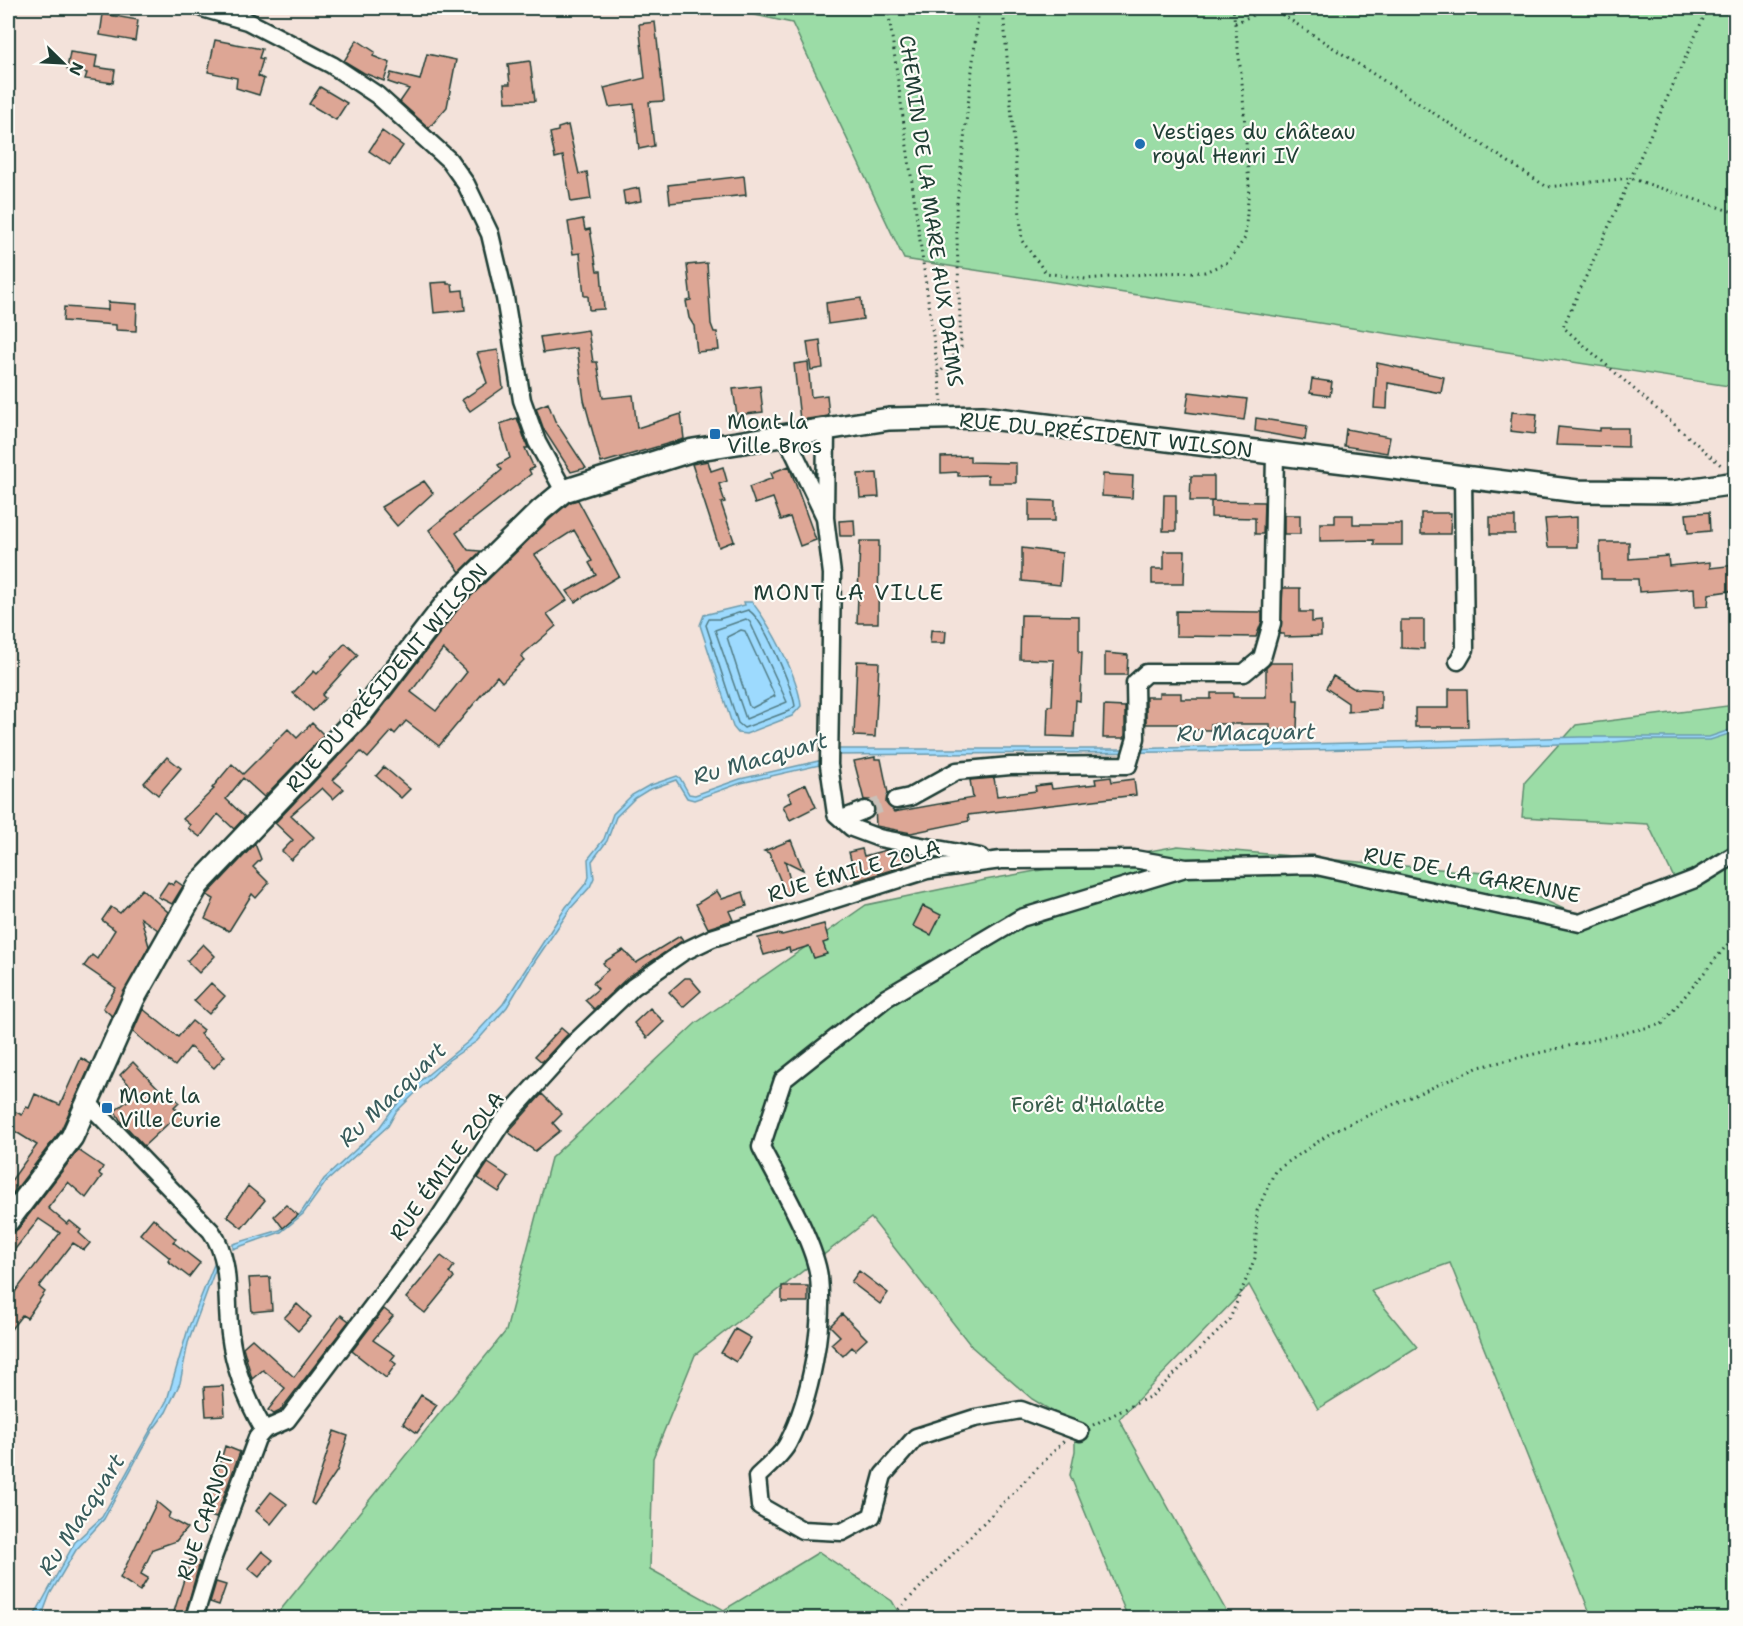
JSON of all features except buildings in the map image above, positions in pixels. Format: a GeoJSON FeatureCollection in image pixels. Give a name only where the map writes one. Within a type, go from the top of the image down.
{"type":"FeatureCollection","features":[{"type":"Feature","properties":{"kind":"street"},"geometry":{"type":"LineString","coordinates":[[202,8],[247,21],[332,65],[377,95],[449,159],[466,184],[490,234],[505,298],[522,400],[537,442],[564,491]]}},
{"type":"Feature","properties":{"kind":"street","name":"RUE DU PRÉSIDENT WILSON"},"geometry":{"type":"LineString","coordinates":[[8,1221],[72,1137],[134,998],[198,885],[361,714],[449,600],[541,510],[564,491],[693,450],[890,419],[982,417],[1577,491],[1673,492],[1731,477]]}},
{"type":"Feature","properties":{"kind":"street"},"geometry":{"type":"LineString","coordinates":[[826,428],[825,518],[832,574],[829,765],[837,814],[852,828],[879,838],[1001,860],[1134,859],[1186,868]]}},
{"type":"Feature","properties":{"kind":"street"},"geometry":{"type":"LineString","coordinates":[[785,434],[825,518]]}},
{"type":"Feature","properties":{"kind":"street"},"geometry":{"type":"LineString","coordinates":[[896,800],[910,797],[957,771],[1010,766],[1128,765],[1132,759],[1136,738],[1135,683],[1146,673],[1244,673],[1262,658],[1272,623],[1275,453]]}},
{"type":"Feature","properties":{"kind":"street"},"geometry":{"type":"LineString","coordinates":[[1458,662],[1465,649],[1463,477]]}},
{"type":"Feature","properties":{"kind":"street"},"geometry":{"type":"LineString","coordinates":[[842,819],[865,810]]}},
{"type":"Feature","properties":{"kind":"street","name":"RUE DE LA GARENNE"},"geometry":{"type":"LineString","coordinates":[[1186,868],[1312,865],[1580,923],[1695,879],[1736,854]]}},
{"type":"Feature","properties":{"kind":"street","name":"RUE ÉMILE ZOLA"},"geometry":{"type":"LineString","coordinates":[[264,1430],[287,1420],[439,1218],[503,1121],[572,1045],[633,987],[683,952],[755,922],[927,870],[1001,860]]}},
{"type":"Feature","properties":{"kind":"street"},"geometry":{"type":"LineString","coordinates":[[1080,1432],[1021,1410],[975,1418],[916,1437],[884,1476],[872,1516],[842,1532],[802,1530],[760,1506],[757,1477],[788,1445],[806,1393],[817,1343],[819,1276],[810,1247],[761,1147],[783,1080],[886,998],[1021,918],[1186,868]]}},
{"type":"Feature","properties":{"kind":"street"},"geometry":{"type":"LineString","coordinates":[[91,1095],[211,1231],[221,1246],[226,1264],[230,1336],[249,1405],[264,1430]]}},
{"type":"Feature","properties":{"kind":"street","name":"RUE CARNOT"},"geometry":{"type":"LineString","coordinates":[[194,1618],[212,1560],[257,1438],[264,1430]]}},
{"type":"Feature","properties":{"kind":"path","name":"CHEMIN DE LA MARE AUX DAIMS"},"geometry":{"type":"LineString","coordinates":[[888,8],[944,418]]}},
{"type":"Feature","properties":{"kind":"path"},"geometry":{"type":"LineString","coordinates":[[938,375],[961,347],[956,211],[980,8]]}},
{"type":"Feature","properties":{"kind":"path"},"geometry":{"type":"LineString","coordinates":[[1003,8],[1022,241],[1046,273],[1086,279],[1157,273],[1205,272],[1228,262],[1245,238],[1249,187],[1233,8]]}},
{"type":"Feature","properties":{"kind":"path"},"geometry":{"type":"LineString","coordinates":[[1235,23],[1270,8],[1547,187],[1630,178],[1736,213]]}},
{"type":"Feature","properties":{"kind":"path"},"geometry":{"type":"LineString","coordinates":[[1708,8],[1563,327],[1731,477]]}},
{"type":"Feature","properties":{"kind":"path"},"geometry":{"type":"LineString","coordinates":[[890,1618],[1066,1440],[1153,1395],[1229,1321],[1255,1258],[1257,1212],[1275,1171],[1335,1130],[1479,1067],[1662,1024],[1736,934]]}},
{"type":"Feature","properties":{"kind":"green space"},"geometry":{"type":"Polygon","coordinates":[[[723,8],[1735,8],[1735,387],[904,259],[792,23],[723,8]]]}},
{"type":"Feature","properties":{"kind":"green space","name":"Forêt d'Halatte"},"geometry":{"type":"Polygon","coordinates":[[[1735,705],[1735,1618],[1592,1618],[1450,1263],[1371,1291],[1417,1347],[1318,1409],[1249,1285],[1119,1419],[1230,1618],[1128,1618],[1070,1475],[1075,1451],[1075,1425],[1032,1399],[972,1347],[871,1218],[695,1355],[653,1458],[650,1569],[724,1610],[819,1552],[892,1601],[902,1618],[274,1618],[506,1331],[551,1158],[696,1023],[866,905],[985,880],[1178,846],[1484,873],[1599,925],[1675,880],[1648,824],[1522,817],[1525,782],[1576,725],[1735,705]]]}},
{"type":"Feature","properties":{"kind":"water"},"geometry":{"type":"Polygon","coordinates":[[[744,602],[752,602],[775,638],[795,680],[801,706],[792,716],[746,734],[738,733],[733,727],[700,625],[704,615],[745,605],[744,602]]]}},
{"type":"Feature","properties":{"kind":"water"},"geometry":{"type":"Polygon","coordinates":[[[1736,728],[1735,732],[1710,740],[1635,740],[1604,743],[1269,751],[834,755],[836,749],[1125,749],[1580,737],[1709,737],[1736,728]]]}},
{"type":"Feature","properties":{"kind":"water"},"geometry":{"type":"Polygon","coordinates":[[[823,760],[824,764],[741,783],[694,800],[687,798],[676,780],[648,790],[635,798],[616,817],[607,841],[592,861],[594,878],[590,887],[571,908],[507,1007],[477,1041],[449,1060],[396,1112],[388,1126],[326,1182],[303,1214],[281,1232],[233,1249],[233,1244],[280,1230],[300,1214],[324,1179],[379,1128],[415,1085],[469,1041],[503,1004],[566,907],[587,882],[588,859],[604,839],[613,814],[632,795],[648,786],[677,776],[689,794],[695,795],[740,779],[823,760]]]}},
{"type":"Feature","properties":{"kind":"water"},"geometry":{"type":"Polygon","coordinates":[[[217,1257],[218,1262],[188,1343],[180,1383],[166,1412],[152,1431],[104,1519],[76,1550],[50,1594],[41,1618],[33,1618],[75,1542],[102,1517],[167,1400],[188,1329],[217,1257]]]}},
{"type":"Feature","properties":{"kind":"tunnel"},"geometry":{"type":"LineString","coordinates":[[865,810],[896,800]]}},
{"type":"Feature","properties":{"kind":"place","name":"Vestiges du château royal Henri IV"},"geometry":{"type":"Point","coordinates":[1140,144]}},
{"type":"Feature","properties":{"kind":"place","name":"Mont la Ville Bros"},"geometry":{"type":"Point","coordinates":[715,434]}},
{"type":"Feature","properties":{"kind":"place","name":"Mont la Ville Curie"},"geometry":{"type":"Point","coordinates":[107,1108]}},
{"type":"Feature","properties":{"kind":"district","name":"MONT LA VILLE"},"geometry":{"type":"Point","coordinates":[849,592]}},
{"type":"Feature","properties":{"kind":"water label","name":"Ru Macquart"},"geometry":{"type":"Point","coordinates":[1246,732]}},
{"type":"Feature","properties":{"kind":"water label","name":"Ru Macquart"},"geometry":{"type":"Point","coordinates":[760,758]}},
{"type":"Feature","properties":{"kind":"water label","name":"Ru Macquart"},"geometry":{"type":"Point","coordinates":[392,1094]}},
{"type":"Feature","properties":{"kind":"water label","name":"Ru Macquart"},"geometry":{"type":"Point","coordinates":[81,1514]}}]}
